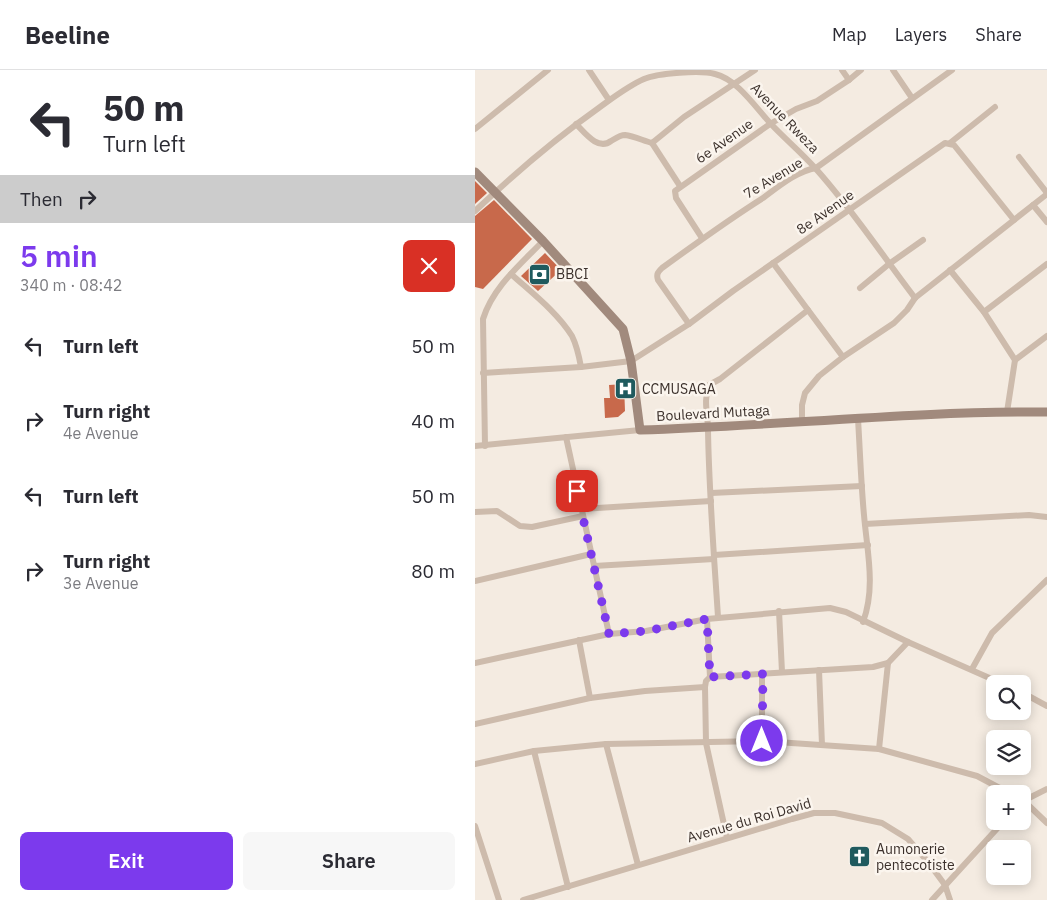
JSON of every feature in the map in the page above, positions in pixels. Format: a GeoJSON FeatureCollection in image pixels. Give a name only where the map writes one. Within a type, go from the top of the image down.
{"type":"FeatureCollection","features":[{"type":"Feature","properties":{"kind":"street"},"geometry":{"type":"LineString","coordinates":[[475,129],[548,70]]}},
{"type":"Feature","properties":{"kind":"street"},"geometry":{"type":"LineString","coordinates":[[589,70],[609,100]]}},
{"type":"Feature","properties":{"kind":"street"},"geometry":{"type":"LineString","coordinates":[[652,143],[684,117],[755,70]]}},
{"type":"Feature","properties":{"kind":"street"},"geometry":{"type":"LineString","coordinates":[[842,70],[849,80]]}},
{"type":"Feature","properties":{"kind":"street","name":"6e Avenue"},"geometry":{"type":"LineString","coordinates":[[680,186],[771,124],[796,109],[817,101],[861,70]]}},
{"type":"Feature","properties":{"kind":"street"},"geometry":{"type":"LineString","coordinates":[[893,70],[913,98]]}},
{"type":"Feature","properties":{"kind":"street","name":"7e Avenue"},"geometry":{"type":"LineString","coordinates":[[689,324],[657,276],[662,268],[702,238],[785,183],[808,170],[816,168],[952,70]]}},
{"type":"Feature","properties":{"kind":"street","name":"Avenue Rweza"},"geometry":{"type":"LineString","coordinates":[[475,211],[575,124],[632,85],[647,78],[685,73],[717,72],[733,83],[816,168],[861,224],[915,298]]}},
{"type":"Feature","properties":{"kind":"street","name":"8e Avenue"},"geometry":{"type":"LineString","coordinates":[[631,360],[689,324],[930,152],[945,142],[950,143],[995,107]]}},
{"type":"Feature","properties":{"kind":"street"},"geometry":{"type":"LineString","coordinates":[[575,124],[595,142],[602,145],[609,144],[617,137],[624,135],[652,143],[680,186],[675,191],[675,198],[702,238]]}},
{"type":"Feature","properties":{"kind":"street"},"geometry":{"type":"LineString","coordinates":[[950,143],[1014,220]]}},
{"type":"Feature","properties":{"kind":"street"},"geometry":{"type":"LineString","coordinates":[[802,422],[802,405],[805,392],[819,376],[843,357],[894,323],[907,310],[915,298],[1047,194],[1019,157]]}},
{"type":"Feature","properties":{"kind":"street","name":"Boulevard Mutaga"},"geometry":{"type":"LineString","coordinates":[[475,172],[543,241],[619,324],[625,334],[631,360],[640,430],[709,428],[975,412],[1047,412]]}},
{"type":"Feature","properties":{"kind":"street"},"geometry":{"type":"LineString","coordinates":[[1033,205],[1047,222]]}},
{"type":"Feature","properties":{"kind":"street"},"geometry":{"type":"LineString","coordinates":[[860,288],[889,264],[923,240]]}},
{"type":"Feature","properties":{"kind":"street"},"geometry":{"type":"LineString","coordinates":[[485,446],[483,319],[487,304],[496,290],[543,241]]}},
{"type":"Feature","properties":{"kind":"street"},"geometry":{"type":"LineString","coordinates":[[773,263],[843,357]]}},
{"type":"Feature","properties":{"kind":"street"},"geometry":{"type":"LineString","coordinates":[[984,312],[1047,264]]}},
{"type":"Feature","properties":{"kind":"street"},"geometry":{"type":"LineString","coordinates":[[950,270],[984,312],[1015,360],[1007,412]]}},
{"type":"Feature","properties":{"kind":"street"},"geometry":{"type":"LineString","coordinates":[[511,274],[558,318],[572,336],[581,367]]}},
{"type":"Feature","properties":{"kind":"street"},"geometry":{"type":"LineString","coordinates":[[718,617],[708,462],[709,428],[705,396],[709,385],[721,379],[808,310]]}},
{"type":"Feature","properties":{"kind":"street"},"geometry":{"type":"LineString","coordinates":[[1015,360],[1047,336]]}},
{"type":"Feature","properties":{"kind":"street"},"geometry":{"type":"LineString","coordinates":[[483,373],[581,367],[631,360]]}},
{"type":"Feature","properties":{"kind":"street"},"geometry":{"type":"LineString","coordinates":[[858,419],[870,588],[869,607],[863,622]]}},
{"type":"Feature","properties":{"kind":"street"},"geometry":{"type":"LineString","coordinates":[[475,446],[640,430]]}},
{"type":"Feature","properties":{"kind":"street"},"geometry":{"type":"LineString","coordinates":[[566,437],[609,634]]}},
{"type":"Feature","properties":{"kind":"street"},"geometry":{"type":"LineString","coordinates":[[711,493],[862,486]]}},
{"type":"Feature","properties":{"kind":"street"},"geometry":{"type":"LineString","coordinates":[[475,512],[497,511],[521,526],[532,527],[582,513],[711,501]]}},
{"type":"Feature","properties":{"kind":"street"},"geometry":{"type":"LineString","coordinates":[[865,524],[1029,515],[1047,517]]}},
{"type":"Feature","properties":{"kind":"street"},"geometry":{"type":"LineString","coordinates":[[594,566],[868,544]]}},
{"type":"Feature","properties":{"kind":"street"},"geometry":{"type":"LineString","coordinates":[[475,581],[591,554]]}},
{"type":"Feature","properties":{"kind":"street"},"geometry":{"type":"LineString","coordinates":[[972,669],[992,633],[1047,580]]}},
{"type":"Feature","properties":{"kind":"street"},"geometry":{"type":"LineString","coordinates":[[475,663],[609,634],[646,631],[718,617],[830,608],[846,612],[863,622],[986,676]]}},
{"type":"Feature","properties":{"kind":"street"},"geometry":{"type":"LineString","coordinates":[[779,612],[783,672]]}},
{"type":"Feature","properties":{"kind":"street"},"geometry":{"type":"LineString","coordinates":[[707,619],[710,677],[705,687],[705,743],[727,838]]}},
{"type":"Feature","properties":{"kind":"street"},"geometry":{"type":"LineString","coordinates":[[579,640],[590,698]]}},
{"type":"Feature","properties":{"kind":"street"},"geometry":{"type":"LineString","coordinates":[[710,677],[873,667],[888,663],[908,642]]}},
{"type":"Feature","properties":{"kind":"street"},"geometry":{"type":"LineString","coordinates":[[879,749],[888,663]]}},
{"type":"Feature","properties":{"kind":"street"},"geometry":{"type":"LineString","coordinates":[[819,670],[822,745]]}},
{"type":"Feature","properties":{"kind":"street"},"geometry":{"type":"LineString","coordinates":[[762,741],[763,674]]}},
{"type":"Feature","properties":{"kind":"street"},"geometry":{"type":"LineString","coordinates":[[475,724],[590,698],[645,691],[705,687]]}},
{"type":"Feature","properties":{"kind":"street"},"geometry":{"type":"LineString","coordinates":[[1031,697],[1047,706]]}},
{"type":"Feature","properties":{"kind":"street"},"geometry":{"type":"LineString","coordinates":[[475,764],[534,751],[606,744],[762,741],[879,749],[977,776],[994,785]]}},
{"type":"Feature","properties":{"kind":"street"},"geometry":{"type":"LineString","coordinates":[[606,744],[638,865]]}},
{"type":"Feature","properties":{"kind":"street"},"geometry":{"type":"LineString","coordinates":[[534,751],[567,887]]}},
{"type":"Feature","properties":{"kind":"street"},"geometry":{"type":"LineString","coordinates":[[1031,796],[1047,788]]}},
{"type":"Feature","properties":{"kind":"street"},"geometry":{"type":"LineString","coordinates":[[1031,808],[1047,823]]}},
{"type":"Feature","properties":{"kind":"street","name":"Avenue du Roi David"},"geometry":{"type":"LineString","coordinates":[[523,900],[814,813],[835,813],[882,823],[908,839],[945,886],[950,900]]}},
{"type":"Feature","properties":{"kind":"street"},"geometry":{"type":"LineString","coordinates":[[475,826],[499,900]]}},
{"type":"Feature","properties":{"kind":"street"},"geometry":{"type":"LineString","coordinates":[[932,900],[996,830]]}},
{"type":"Feature","properties":{"kind":"building"},"geometry":{"type":"Polygon","coordinates":[[[475,181],[487,193],[475,204],[475,181]]]}},
{"type":"Feature","properties":{"kind":"building"},"geometry":{"type":"Polygon","coordinates":[[[494,200],[532,239],[483,289],[475,287],[475,216],[494,200]]]}},
{"type":"Feature","properties":{"kind":"building","name":"BBCI"},"geometry":{"type":"Polygon","coordinates":[[[545,253],[561,270],[538,291],[521,276],[545,253]]]}},
{"type":"Feature","properties":{"kind":"building","name":"CCMUSAGA"},"geometry":{"type":"Polygon","coordinates":[[[624,384],[625,411],[618,417],[605,418],[604,398],[610,398],[609,385],[624,384]]]}},
{"type":"Feature","properties":{"kind":"place","name":"BBCI"},"geometry":{"type":"Point","coordinates":[540,274]}},
{"type":"Feature","properties":{"kind":"place","name":"CCMUSAGA"},"geometry":{"type":"Point","coordinates":[626,389]}},
{"type":"Feature","properties":{"kind":"place","name":"Aumonerie pentecotiste"},"geometry":{"type":"Point","coordinates":[860,857]}},
{"type":"Feature","properties":{"kind":"route"},"geometry":{"type":"LineString","coordinates":[[577,491],[609,634],[646,631],[707,619],[710,677],[763,674],[762,741]]}}]}
